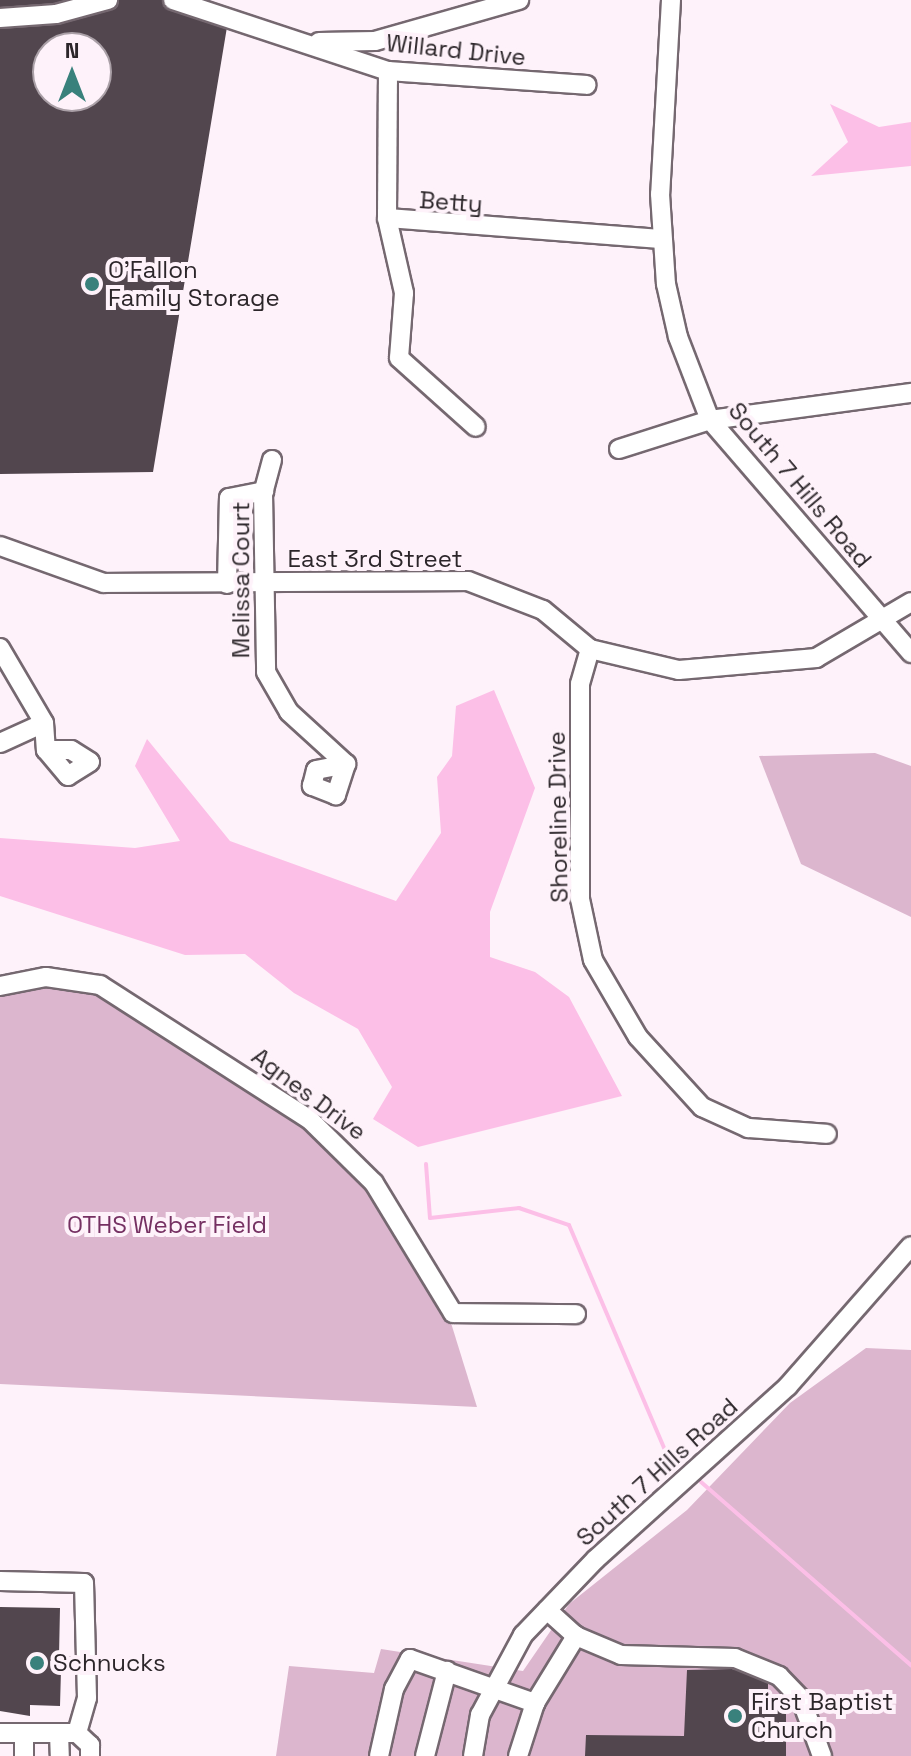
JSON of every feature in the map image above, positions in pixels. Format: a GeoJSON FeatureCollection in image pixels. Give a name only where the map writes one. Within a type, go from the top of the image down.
{"type":"FeatureCollection","features":[{"type":"Feature","properties":{"kind":"street"},"geometry":{"type":"LineString","coordinates":[[0,18],[108,0]]}},
{"type":"Feature","properties":{"kind":"street"},"geometry":{"type":"LineString","coordinates":[[173,0],[304,43]]}},
{"type":"Feature","properties":{"kind":"street","name":"Willard Drive"},"geometry":{"type":"LineString","coordinates":[[304,43],[375,41],[519,0]]}},
{"type":"Feature","properties":{"kind":"street","name":"South 7 Hills Road"},"geometry":{"type":"LineString","coordinates":[[671,0],[661,239],[678,337],[710,420],[911,653]]}},
{"type":"Feature","properties":{"kind":"street","name":"Willard Drive"},"geometry":{"type":"LineString","coordinates":[[304,43],[388,71],[587,85]]}},
{"type":"Feature","properties":{"kind":"street","name":"Betty"},"geometry":{"type":"LineString","coordinates":[[388,71],[387,218],[661,239]]}},
{"type":"Feature","properties":{"kind":"street"},"geometry":{"type":"LineString","coordinates":[[387,218],[404,293],[399,358],[476,427]]}},
{"type":"Feature","properties":{"kind":"street"},"geometry":{"type":"LineString","coordinates":[[619,449],[710,420],[911,393]]}},
{"type":"Feature","properties":{"kind":"street","name":"Melissa Court"},"geometry":{"type":"LineString","coordinates":[[272,460],[264,491],[262,584],[274,690],[346,764]]}},
{"type":"Feature","properties":{"kind":"street"},"geometry":{"type":"LineString","coordinates":[[227,584],[229,498],[264,491]]}},
{"type":"Feature","properties":{"kind":"street","name":"East 3rd Street"},"geometry":{"type":"LineString","coordinates":[[0,546],[83,580],[262,584],[443,579],[493,586],[543,610],[590,649],[679,670],[753,669],[816,658],[911,602]]}},
{"type":"Feature","properties":{"kind":"street"},"geometry":{"type":"LineString","coordinates":[[0,648],[44,723],[46,750]]}},
{"type":"Feature","properties":{"kind":"street","name":"Shoreline Drive"},"geometry":{"type":"LineString","coordinates":[[590,649],[580,684],[580,899],[593,960],[638,1037],[702,1107],[748,1128],[827,1134]]}},
{"type":"Feature","properties":{"kind":"street"},"geometry":{"type":"LineString","coordinates":[[0,743],[44,723]]}},
{"type":"Feature","properties":{"kind":"street","name":"Agnes Drive"},"geometry":{"type":"LineString","coordinates":[[0,986],[46,977],[100,985],[309,1119],[374,1183],[453,1313],[576,1314]]}},
{"type":"Feature","properties":{"kind":"street","name":"South 7 Hills Road"},"geometry":{"type":"LineString","coordinates":[[473,1756],[495,1687],[523,1635],[797,1377],[911,1246]]}},
{"type":"Feature","properties":{"kind":"street"},"geometry":{"type":"LineString","coordinates":[[0,1581],[84,1583],[87,1698],[68,1733],[60,1756]]}},
{"type":"Feature","properties":{"kind":"street"},"geometry":{"type":"LineString","coordinates":[[547,1610],[576,1636],[621,1655],[735,1658],[779,1676],[801,1699],[822,1756]]}},
{"type":"Feature","properties":{"kind":"street"},"geometry":{"type":"LineString","coordinates":[[518,1756],[535,1703],[576,1636]]}},
{"type":"Feature","properties":{"kind":"street"},"geometry":{"type":"LineString","coordinates":[[379,1756],[394,1689],[410,1659],[535,1703]]}},
{"type":"Feature","properties":{"kind":"street"},"geometry":{"type":"LineString","coordinates":[[425,1756],[447,1671]]}},
{"type":"Feature","properties":{"kind":"street"},"geometry":{"type":"LineString","coordinates":[[0,1733],[68,1733],[90,1745],[90,1756]]}},
{"type":"Feature","properties":{"kind":"street"},"geometry":{"type":"LineString","coordinates":[[24,1733],[24,1756]]}},
{"type":"Feature","properties":{"kind":"green space"},"geometry":{"type":"Polygon","coordinates":[[[875,753],[911,766],[911,917],[801,864],[759,756],[875,753]]]}},
{"type":"Feature","properties":{"kind":"green space","name":"OTHS Weber Field"},"geometry":{"type":"Polygon","coordinates":[[[74,978],[339,1142],[447,1310],[477,1407],[0,1384],[0,986],[74,978]]]}},
{"type":"Feature","properties":{"kind":"green space"},"geometry":{"type":"Polygon","coordinates":[[[866,1348],[911,1350],[911,1756],[276,1756],[289,1666],[374,1673],[381,1649],[523,1671],[569,1604],[687,1510],[790,1403],[866,1348]]]}},
{"type":"Feature","properties":{"kind":"shaded area"},"geometry":{"type":"Polygon","coordinates":[[[830,104],[879,127],[911,122],[911,166],[811,176],[848,142],[830,104]]]}},
{"type":"Feature","properties":{"kind":"shaded area"},"geometry":{"type":"Polygon","coordinates":[[[494,690],[535,788],[490,912],[490,957],[535,972],[569,997],[622,1096],[418,1147],[373,1119],[392,1087],[358,1029],[294,993],[245,954],[185,955],[0,896],[0,838],[135,848],[180,841],[135,766],[147,739],[230,841],[396,901],[441,833],[437,777],[452,756],[456,706],[494,690]]]}},
{"type":"Feature","properties":{"kind":"building","name":"O'Fallon Family Storage"},"geometry":{"type":"Polygon","coordinates":[[[0,0],[164,0],[227,27],[153,472],[0,474],[0,0]]]}},
{"type":"Feature","properties":{"kind":"building","name":"Schnucks"},"geometry":{"type":"Polygon","coordinates":[[[0,1607],[60,1608],[59,1656],[75,1656],[75,1670],[61,1670],[60,1706],[30,1705],[30,1716],[0,1711],[0,1607]]]}},
{"type":"Feature","properties":{"kind":"building","name":"First Baptist Church"},"geometry":{"type":"Polygon","coordinates":[[[732,1669],[768,1679],[768,1696],[786,1696],[786,1756],[585,1756],[586,1735],[684,1736],[687,1670],[732,1669]]]}},
{"type":"Feature","properties":{"kind":"waterway"},"geometry":{"type":"LineString","coordinates":[[426,1164],[430,1218],[519,1208],[569,1225],[666,1452],[683,1466]]}},
{"type":"Feature","properties":{"kind":"waterway"},"geometry":{"type":"LineString","coordinates":[[701,1482],[911,1665]]}},
{"type":"Feature","properties":{"kind":"place","name":"O'Fallon Family Storage"},"geometry":{"type":"Point","coordinates":[92,284]}},
{"type":"Feature","properties":{"kind":"place","name":"Schnucks"},"geometry":{"type":"Point","coordinates":[37,1663]}},
{"type":"Feature","properties":{"kind":"place","name":"First Baptist Church"},"geometry":{"type":"Point","coordinates":[735,1716]}}]}
